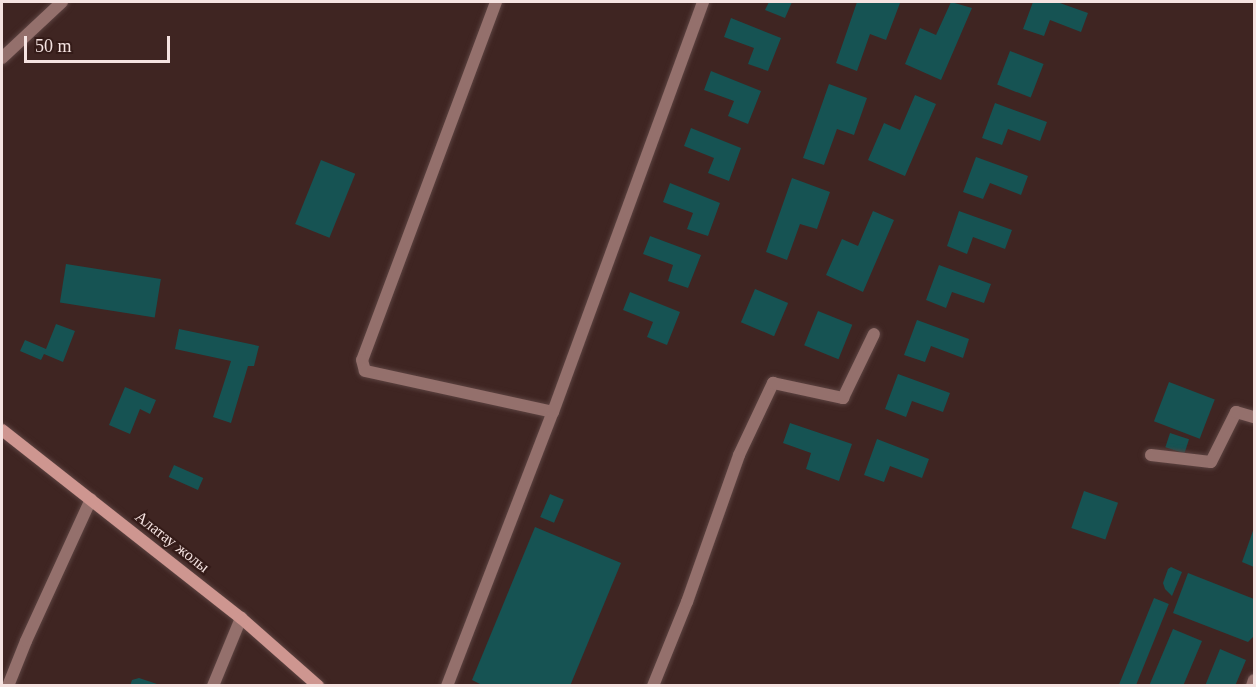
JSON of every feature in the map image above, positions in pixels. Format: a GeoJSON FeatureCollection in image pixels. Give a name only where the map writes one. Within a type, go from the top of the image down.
{"type":"FeatureCollection","features":[{"type":"Feature","properties":{"kind":"main road","name":"Алатау жолы"},"geometry":{"type":"LineString","coordinates":[[2,430],[241,618],[318,686]]}},
{"type":"Feature","properties":{"kind":"street"},"geometry":{"type":"LineString","coordinates":[[2,58],[62,2]]}},
{"type":"Feature","properties":{"kind":"street"},"geometry":{"type":"LineString","coordinates":[[496,2],[362,360],[366,371],[553,412]]}},
{"type":"Feature","properties":{"kind":"street"},"geometry":{"type":"LineString","coordinates":[[447,686],[553,412],[703,2]]}},
{"type":"Feature","properties":{"kind":"street"},"geometry":{"type":"LineString","coordinates":[[653,686],[687,602],[739,455],[773,383],[843,398],[874,334]]}},
{"type":"Feature","properties":{"kind":"street"},"geometry":{"type":"LineString","coordinates":[[1151,455],[1211,462],[1236,412],[1254,417]]}},
{"type":"Feature","properties":{"kind":"street"},"geometry":{"type":"LineString","coordinates":[[8,686],[26,641],[91,499]]}},
{"type":"Feature","properties":{"kind":"street"},"geometry":{"type":"LineString","coordinates":[[213,686],[241,618]]}},
{"type":"Feature","properties":{"kind":"street"},"geometry":{"type":"LineString","coordinates":[[1252,686],[1254,680]]}},
{"type":"Feature","properties":{"kind":"building"},"geometry":{"type":"Polygon","coordinates":[[[769,2],[792,2],[785,18],[765,10],[769,2]]]}},
{"type":"Feature","properties":{"kind":"building"},"geometry":{"type":"Polygon","coordinates":[[[857,2],[900,3],[886,40],[870,34],[857,71],[836,63],[857,2]]]}},
{"type":"Feature","properties":{"kind":"building"},"geometry":{"type":"Polygon","coordinates":[[[951,2],[972,8],[941,80],[905,64],[920,28],[936,35],[951,2]]]}},
{"type":"Feature","properties":{"kind":"building"},"geometry":{"type":"Polygon","coordinates":[[[1033,2],[1057,2],[1088,13],[1081,32],[1050,20],[1044,36],[1023,29],[1033,2]]]}},
{"type":"Feature","properties":{"kind":"building"},"geometry":{"type":"Polygon","coordinates":[[[731,18],[781,38],[768,71],[748,64],[754,48],[724,37],[731,18]]]}},
{"type":"Feature","properties":{"kind":"building"},"geometry":{"type":"Polygon","coordinates":[[[1010,51],[1044,64],[1031,98],[997,85],[1010,51]]]}},
{"type":"Feature","properties":{"kind":"building"},"geometry":{"type":"Polygon","coordinates":[[[711,71],[761,91],[748,124],[728,116],[734,101],[704,90],[711,71]]]}},
{"type":"Feature","properties":{"kind":"building"},"geometry":{"type":"Polygon","coordinates":[[[829,84],[867,98],[854,135],[837,129],[824,165],[803,158],[829,84]]]}},
{"type":"Feature","properties":{"kind":"building"},"geometry":{"type":"Polygon","coordinates":[[[915,95],[936,104],[905,176],[868,160],[884,123],[900,130],[915,95]]]}},
{"type":"Feature","properties":{"kind":"building"},"geometry":{"type":"Polygon","coordinates":[[[995,103],[1047,122],[1040,141],[1008,129],[1002,145],[982,138],[995,103]]]}},
{"type":"Feature","properties":{"kind":"building"},"geometry":{"type":"Polygon","coordinates":[[[691,128],[741,148],[729,181],[708,173],[714,158],[684,146],[691,128]]]}},
{"type":"Feature","properties":{"kind":"building"},"geometry":{"type":"Polygon","coordinates":[[[976,157],[1028,176],[1021,195],[990,183],[983,199],[963,192],[976,157]]]}},
{"type":"Feature","properties":{"kind":"building"},"geometry":{"type":"Polygon","coordinates":[[[321,160],[355,174],[329,238],[295,224],[321,160]]]}},
{"type":"Feature","properties":{"kind":"building"},"geometry":{"type":"Polygon","coordinates":[[[792,178],[830,192],[817,229],[800,224],[787,260],[766,252],[792,178]]]}},
{"type":"Feature","properties":{"kind":"building"},"geometry":{"type":"Polygon","coordinates":[[[670,183],[720,203],[708,236],[687,229],[693,213],[663,202],[670,183]]]}},
{"type":"Feature","properties":{"kind":"building"},"geometry":{"type":"Polygon","coordinates":[[[873,211],[894,220],[863,292],[826,275],[842,239],[858,246],[873,211]]]}},
{"type":"Feature","properties":{"kind":"building"},"geometry":{"type":"Polygon","coordinates":[[[959,211],[1012,230],[1005,249],[973,237],[967,254],[947,246],[959,211]]]}},
{"type":"Feature","properties":{"kind":"building"},"geometry":{"type":"Polygon","coordinates":[[[650,236],[701,255],[688,288],[668,281],[673,265],[643,254],[650,236]]]}},
{"type":"Feature","properties":{"kind":"building"},"geometry":{"type":"Polygon","coordinates":[[[66,264],[161,279],[155,318],[60,303],[66,264]]]}},
{"type":"Feature","properties":{"kind":"building"},"geometry":{"type":"Polygon","coordinates":[[[939,265],[991,284],[984,303],[952,292],[946,308],[926,300],[939,265]]]}},
{"type":"Feature","properties":{"kind":"building"},"geometry":{"type":"Polygon","coordinates":[[[755,289],[788,303],[774,336],[741,322],[755,289]]]}},
{"type":"Feature","properties":{"kind":"building"},"geometry":{"type":"Polygon","coordinates":[[[630,292],[680,312],[667,345],[647,337],[653,322],[623,310],[630,292]]]}},
{"type":"Feature","properties":{"kind":"building"},"geometry":{"type":"Polygon","coordinates":[[[818,311],[852,325],[838,359],[804,345],[818,311]]]}},
{"type":"Feature","properties":{"kind":"building"},"geometry":{"type":"Polygon","coordinates":[[[917,320],[969,339],[963,358],[931,346],[925,362],[904,355],[917,320]]]}},
{"type":"Feature","properties":{"kind":"building"},"geometry":{"type":"Polygon","coordinates":[[[56,324],[75,331],[63,362],[44,354],[41,360],[20,351],[25,340],[46,349],[56,324]]]}},
{"type":"Feature","properties":{"kind":"building"},"geometry":{"type":"Polygon","coordinates":[[[179,329],[259,346],[254,366],[248,366],[231,423],[213,417],[231,361],[175,349],[179,329]]]}},
{"type":"Feature","properties":{"kind":"building"},"geometry":{"type":"Polygon","coordinates":[[[898,374],[950,393],[943,412],[912,401],[906,417],[885,409],[898,374]]]}},
{"type":"Feature","properties":{"kind":"building"},"geometry":{"type":"Polygon","coordinates":[[[1169,382],[1215,400],[1200,439],[1154,421],[1169,382]]]}},
{"type":"Feature","properties":{"kind":"building"},"geometry":{"type":"Polygon","coordinates":[[[125,387],[156,400],[150,414],[140,409],[130,434],[109,425],[125,387]]]}},
{"type":"Feature","properties":{"kind":"building"},"geometry":{"type":"Polygon","coordinates":[[[790,423],[852,444],[839,481],[806,469],[811,453],[783,443],[790,423]]]}},
{"type":"Feature","properties":{"kind":"building"},"geometry":{"type":"Polygon","coordinates":[[[1170,433],[1189,439],[1184,453],[1165,447],[1170,433]]]}},
{"type":"Feature","properties":{"kind":"building"},"geometry":{"type":"Polygon","coordinates":[[[877,439],[929,459],[922,478],[890,466],[884,482],[864,475],[877,439]]]}},
{"type":"Feature","properties":{"kind":"building"},"geometry":{"type":"Polygon","coordinates":[[[174,465],[203,478],[198,490],[169,477],[174,465]]]}},
{"type":"Feature","properties":{"kind":"building"},"geometry":{"type":"Polygon","coordinates":[[[1084,491],[1118,503],[1105,540],[1071,528],[1084,491]]]}},
{"type":"Feature","properties":{"kind":"building"},"geometry":{"type":"Polygon","coordinates":[[[550,494],[564,500],[554,523],[540,517],[550,494]]]}},
{"type":"Feature","properties":{"kind":"building"},"geometry":{"type":"Polygon","coordinates":[[[535,527],[621,563],[570,686],[484,686],[472,680],[535,527]]]}},
{"type":"Feature","properties":{"kind":"building"},"geometry":{"type":"Polygon","coordinates":[[[1254,528],[1254,567],[1242,562],[1254,528]]]}},
{"type":"Feature","properties":{"kind":"building"},"geometry":{"type":"Polygon","coordinates":[[[1171,567],[1182,572],[1172,596],[1163,583],[1171,567]]]}},
{"type":"Feature","properties":{"kind":"building"},"geometry":{"type":"Polygon","coordinates":[[[1188,573],[1254,599],[1254,636],[1248,642],[1173,613],[1188,573]]]}},
{"type":"Feature","properties":{"kind":"building"},"geometry":{"type":"Polygon","coordinates":[[[1154,598],[1169,604],[1136,686],[1118,686],[1154,598]]]}},
{"type":"Feature","properties":{"kind":"building"},"geometry":{"type":"Polygon","coordinates":[[[1173,629],[1202,641],[1183,686],[1149,686],[1173,629]]]}},
{"type":"Feature","properties":{"kind":"building"},"geometry":{"type":"Polygon","coordinates":[[[1220,649],[1246,660],[1235,686],[1205,686],[1220,649]]]}},
{"type":"Feature","properties":{"kind":"building"},"geometry":{"type":"Polygon","coordinates":[[[139,678],[160,686],[130,686],[132,680],[139,678]]]}}]}
